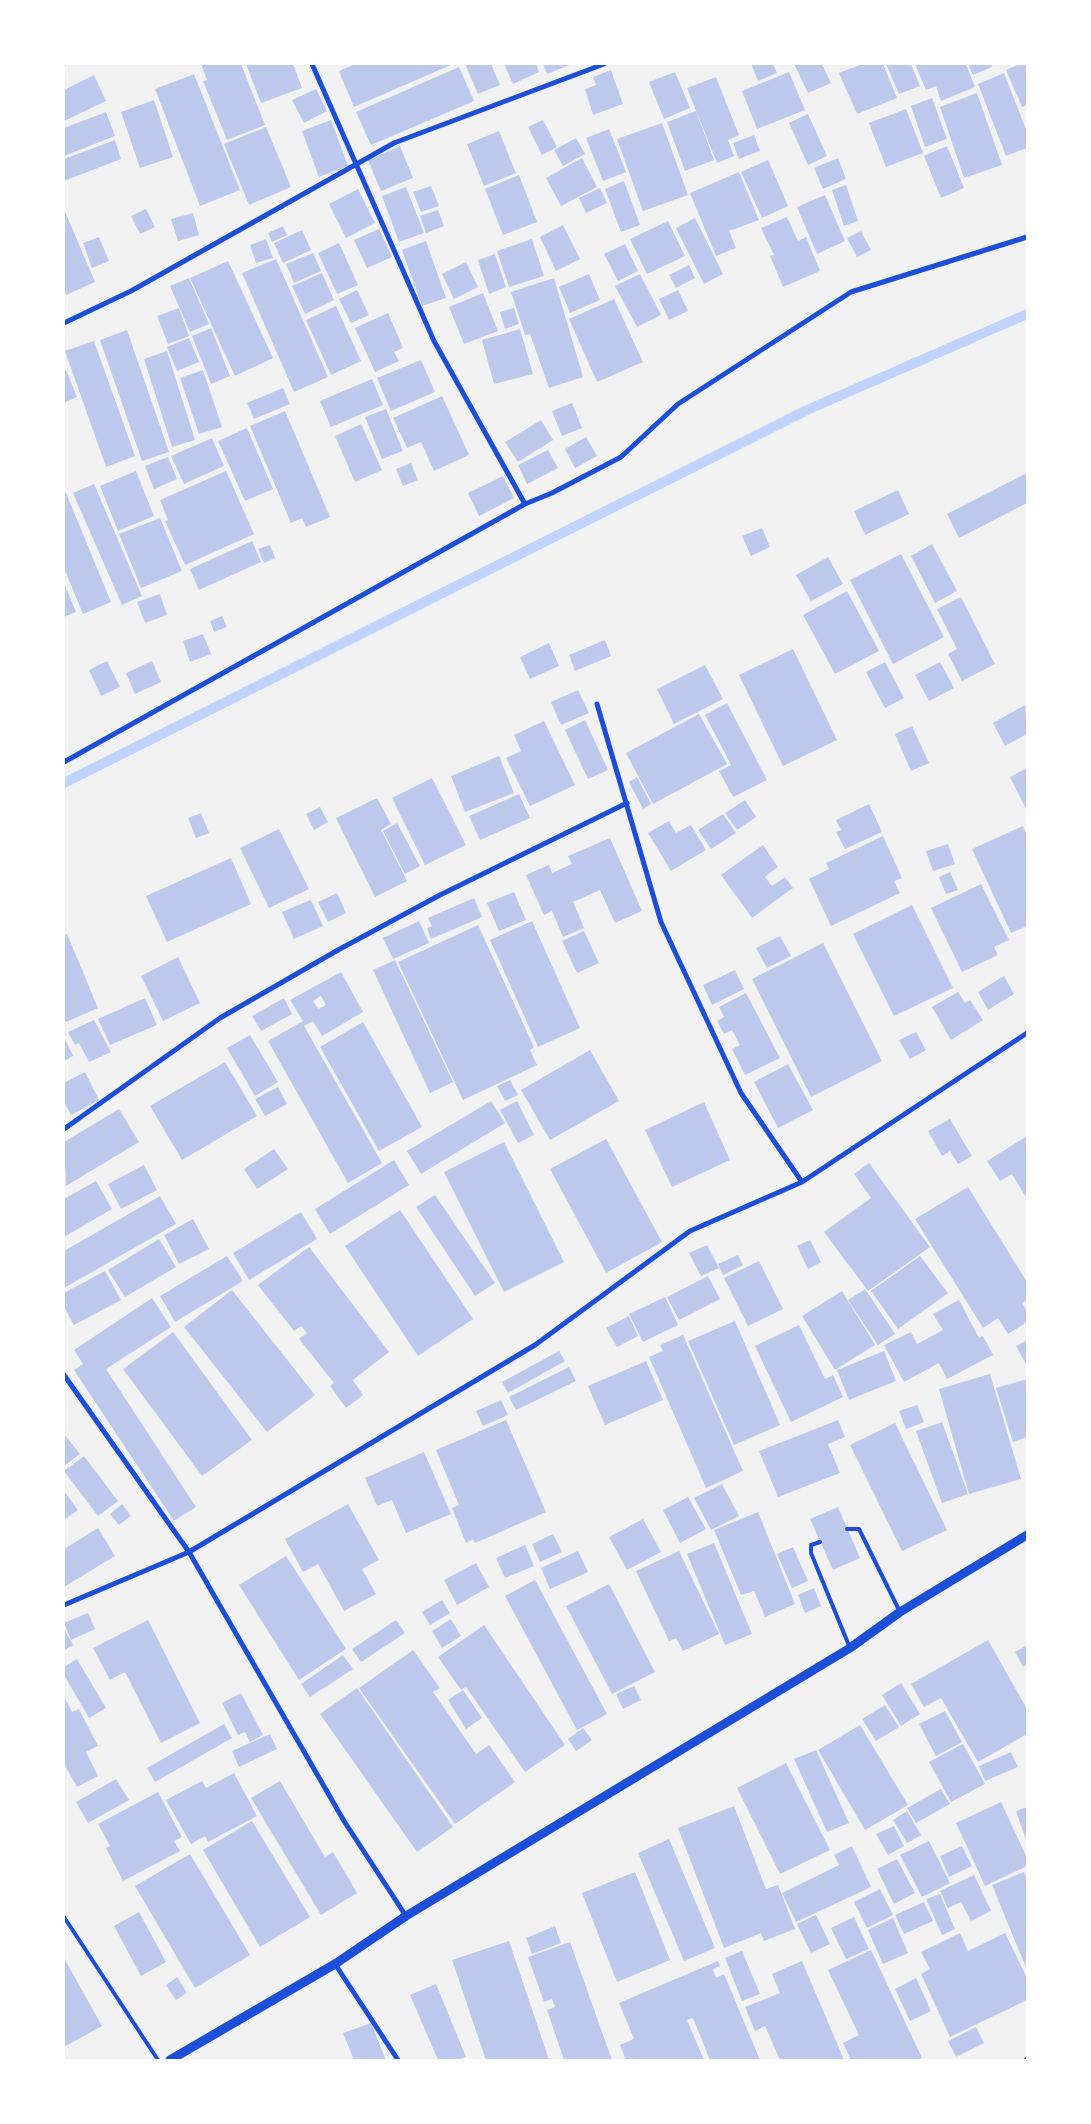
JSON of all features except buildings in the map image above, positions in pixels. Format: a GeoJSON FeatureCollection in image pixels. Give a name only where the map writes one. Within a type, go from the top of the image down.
{"type":"FeatureCollection","features":[{"type":"Feature","properties":{"kind":"street"},"geometry":{"type":"LineString","coordinates":[[312,64],[434,341],[526,504]]}},
{"type":"Feature","properties":{"kind":"street"},"geometry":{"type":"LineString","coordinates":[[64,323],[131,291],[394,143],[604,64]]}},
{"type":"Feature","properties":{"kind":"street"},"geometry":{"type":"LineString","coordinates":[[64,762],[526,504],[552,493],[621,457],[678,404],[851,292],[1027,237]]}},
{"type":"Feature","properties":{"kind":"street"},"geometry":{"type":"LineString","coordinates":[[597,704],[662,922],[741,1094],[802,1182]]}},
{"type":"Feature","properties":{"kind":"street"},"geometry":{"type":"LineString","coordinates":[[64,1129],[220,1018],[338,950],[440,895],[626,803]]}},
{"type":"Feature","properties":{"kind":"street"},"geometry":{"type":"LineString","coordinates":[[64,1605],[189,1552],[535,1345],[690,1231],[802,1182],[1027,1033]]}},
{"type":"Feature","properties":{"kind":"street"},"geometry":{"type":"LineString","coordinates":[[64,1375],[189,1552],[344,1821],[406,1916]]}},
{"type":"Feature","properties":{"kind":"street"},"geometry":{"type":"LineString","coordinates":[[170,2060],[335,1964],[406,1916],[850,1648],[900,1612],[1027,1535]]}},
{"type":"Feature","properties":{"kind":"street"},"geometry":{"type":"LineString","coordinates":[[335,1964],[398,2060]]}},
{"type":"Feature","properties":{"kind":"lane"},"geometry":{"type":"LineString","coordinates":[[847,1529],[859,1529],[900,1612]]}},
{"type":"Feature","properties":{"kind":"lane"},"geometry":{"type":"LineString","coordinates":[[820,1542],[811,1545],[811,1553],[850,1648]]}},
{"type":"Feature","properties":{"kind":"lane"},"geometry":{"type":"LineString","coordinates":[[64,1917],[158,2060]]}},
{"type":"Feature","properties":{"kind":"waterway"},"geometry":{"type":"LineString","coordinates":[[64,783],[807,410],[1027,314]]}}]}
